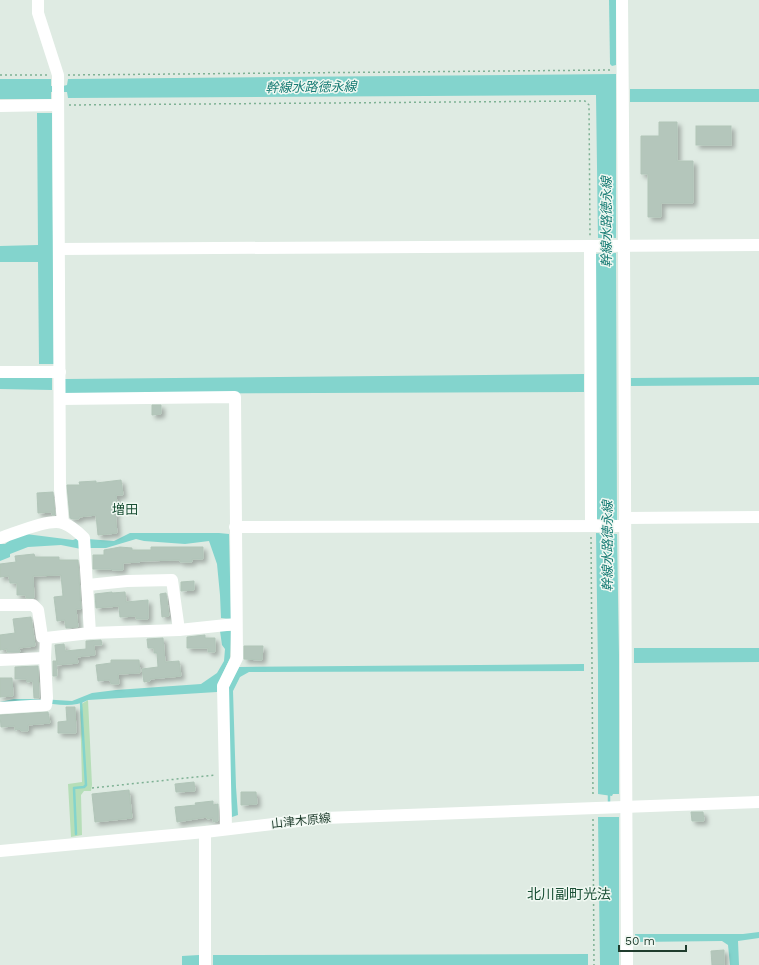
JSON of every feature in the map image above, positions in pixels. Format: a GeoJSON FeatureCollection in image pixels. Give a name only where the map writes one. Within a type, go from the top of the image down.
{"type":"FeatureCollection","features":[{"type":"Feature","properties":{"kind":"street"},"geometry":{"type":"LineString","coordinates":[[38,0],[38,13],[58,89],[60,489],[63,523]]}},
{"type":"Feature","properties":{"kind":"street"},"geometry":{"type":"LineString","coordinates":[[611,524],[624,246],[622,0]]}},
{"type":"Feature","properties":{"kind":"street"},"geometry":{"type":"LineString","coordinates":[[0,106],[58,89]]}},
{"type":"Feature","properties":{"kind":"street"},"geometry":{"type":"LineString","coordinates":[[58,249],[759,245]]}},
{"type":"Feature","properties":{"kind":"street"},"geometry":{"type":"LineString","coordinates":[[601,246],[626,965]]}},
{"type":"Feature","properties":{"kind":"street"},"geometry":{"type":"LineString","coordinates":[[0,372],[60,372]]}},
{"type":"Feature","properties":{"kind":"street"},"geometry":{"type":"LineString","coordinates":[[60,399],[235,397],[237,658],[223,686],[226,829]]}},
{"type":"Feature","properties":{"kind":"street"},"geometry":{"type":"LineString","coordinates":[[235,527],[611,524],[759,517]]}},
{"type":"Feature","properties":{"kind":"street"},"geometry":{"type":"LineString","coordinates":[[0,538],[44,523],[63,523],[76,530],[84,538],[86,550],[90,633]]}},
{"type":"Feature","properties":{"kind":"street"},"geometry":{"type":"LineString","coordinates":[[88,585],[127,581],[172,580],[179,630]]}},
{"type":"Feature","properties":{"kind":"street"},"geometry":{"type":"LineString","coordinates":[[0,605],[33,605],[38,610],[42,637],[46,638],[90,633],[179,630],[236,624]]}},
{"type":"Feature","properties":{"kind":"street"},"geometry":{"type":"LineString","coordinates":[[0,708],[46,701],[46,638]]}},
{"type":"Feature","properties":{"kind":"street"},"geometry":{"type":"LineString","coordinates":[[0,660],[45,658]]}},
{"type":"Feature","properties":{"kind":"street","name":"山津木原線"},"geometry":{"type":"LineString","coordinates":[[0,851],[205,832],[324,818],[759,802]]}},
{"type":"Feature","properties":{"kind":"street"},"geometry":{"type":"LineString","coordinates":[[205,832],[205,965]]}},
{"type":"Feature","properties":{"kind":"path"},"geometry":{"type":"LineString","coordinates":[[58,89],[623,70]]}},
{"type":"Feature","properties":{"kind":"path"},"geometry":{"type":"LineString","coordinates":[[0,75],[58,89],[585,101],[589,105],[601,246]]}},
{"type":"Feature","properties":{"kind":"path"},"geometry":{"type":"LineString","coordinates":[[594,965],[598,808],[611,524]]}},
{"type":"Feature","properties":{"kind":"path"},"geometry":{"type":"LineString","coordinates":[[92,788],[225,774]]}},
{"type":"Feature","properties":{"kind":"green space"},"geometry":{"type":"Polygon","coordinates":[[[88,700],[92,785],[91,791],[84,791],[81,795],[82,835],[71,837],[68,784],[82,782],[80,705],[88,700]]]}},
{"type":"Feature","properties":{"kind":"water"},"geometry":{"type":"Polygon","coordinates":[[[609,0],[616,0],[616,65],[612,66],[610,64],[609,0]]]}},
{"type":"Feature","properties":{"kind":"water"},"geometry":{"type":"Polygon","coordinates":[[[616,74],[616,238],[609,238],[608,240],[598,238],[596,95],[68,98],[67,92],[63,92],[63,86],[67,85],[68,79],[616,74]]]}},
{"type":"Feature","properties":{"kind":"water"},"geometry":{"type":"Polygon","coordinates":[[[0,79],[51,79],[51,86],[55,86],[55,92],[51,92],[51,99],[0,99],[0,79]]]}},
{"type":"Feature","properties":{"kind":"water"},"geometry":{"type":"Polygon","coordinates":[[[630,89],[759,89],[759,102],[630,102],[630,89]]]}},
{"type":"Feature","properties":{"kind":"water"},"geometry":{"type":"Polygon","coordinates":[[[37,113],[52,113],[54,364],[39,364],[38,262],[0,262],[0,246],[38,245],[37,113]]]}},
{"type":"Feature","properties":{"kind":"water"},"geometry":{"type":"Polygon","coordinates":[[[603,250],[609,250],[609,253],[616,253],[617,520],[597,519],[596,254],[602,253],[603,250]]]}},
{"type":"Feature","properties":{"kind":"water"},"geometry":{"type":"Polygon","coordinates":[[[584,374],[584,392],[65,394],[65,379],[584,374]]]}},
{"type":"Feature","properties":{"kind":"water"},"geometry":{"type":"Polygon","coordinates":[[[0,376],[52,376],[52,390],[0,389],[0,376]]]}},
{"type":"Feature","properties":{"kind":"water"},"geometry":{"type":"Polygon","coordinates":[[[759,377],[759,385],[631,386],[631,378],[759,377]]]}},
{"type":"Feature","properties":{"kind":"water"},"geometry":{"type":"Polygon","coordinates":[[[130,533],[229,534],[231,619],[221,618],[217,564],[209,541],[185,544],[136,539],[106,548],[89,548],[87,539],[114,541],[130,533]]]}},
{"type":"Feature","properties":{"kind":"water"},"geometry":{"type":"Polygon","coordinates":[[[596,533],[617,534],[619,794],[613,794],[612,796],[598,794],[596,533]]]}},
{"type":"Feature","properties":{"kind":"water"},"geometry":{"type":"Polygon","coordinates":[[[26,534],[73,540],[78,538],[81,549],[61,545],[28,547],[10,554],[10,557],[0,561],[0,544],[5,544],[13,538],[26,534]]]}},
{"type":"Feature","properties":{"kind":"water"},"geometry":{"type":"Polygon","coordinates":[[[220,631],[231,631],[230,658],[218,684],[217,692],[88,700],[82,703],[69,705],[29,703],[0,705],[0,702],[14,699],[72,701],[92,693],[201,684],[217,673],[224,661],[225,649],[222,645],[220,631]]]}},
{"type":"Feature","properties":{"kind":"water"},"geometry":{"type":"Polygon","coordinates":[[[634,648],[759,648],[759,662],[634,663],[634,648]]]}},
{"type":"Feature","properties":{"kind":"water"},"geometry":{"type":"Polygon","coordinates":[[[584,664],[584,671],[249,672],[240,677],[233,691],[238,815],[232,817],[227,690],[239,667],[584,664]]]}},
{"type":"Feature","properties":{"kind":"water"},"geometry":{"type":"Polygon","coordinates":[[[598,817],[619,817],[619,965],[600,965],[598,817]]]}},
{"type":"Feature","properties":{"kind":"water"},"geometry":{"type":"Polygon","coordinates":[[[759,932],[759,938],[738,941],[739,965],[730,965],[728,945],[722,941],[635,942],[635,934],[743,934],[759,932]]]}},
{"type":"Feature","properties":{"kind":"water"},"geometry":{"type":"Polygon","coordinates":[[[588,954],[588,965],[213,965],[213,955],[588,954]]]}},
{"type":"Feature","properties":{"kind":"water"},"geometry":{"type":"Polygon","coordinates":[[[199,955],[199,965],[182,965],[182,956],[199,955]]]}},
{"type":"Feature","properties":{"kind":"building"},"geometry":{"type":"Polygon","coordinates":[[[659,122],[677,122],[677,161],[693,161],[693,203],[661,203],[661,217],[648,217],[648,174],[641,174],[641,136],[659,136],[659,122]]]}},
{"type":"Feature","properties":{"kind":"building"},"geometry":{"type":"Polygon","coordinates":[[[696,126],[731,126],[731,145],[696,145],[696,126]]]}},
{"type":"Feature","properties":{"kind":"building"},"geometry":{"type":"Polygon","coordinates":[[[152,405],[161,405],[161,414],[152,415],[152,405]]]}},
{"type":"Feature","properties":{"kind":"building"},"geometry":{"type":"Polygon","coordinates":[[[121,480],[123,495],[116,495],[118,511],[115,511],[117,533],[98,535],[96,515],[79,517],[79,519],[70,518],[67,485],[80,485],[79,482],[96,481],[96,483],[121,480]]]}},
{"type":"Feature","properties":{"kind":"building"},"geometry":{"type":"Polygon","coordinates":[[[53,492],[55,515],[52,515],[52,512],[38,513],[37,493],[53,492]]]}},
{"type":"Feature","properties":{"kind":"building"},"geometry":{"type":"Polygon","coordinates":[[[120,547],[132,548],[132,550],[151,550],[151,547],[203,547],[203,559],[192,559],[192,562],[180,562],[180,560],[123,563],[123,570],[93,569],[93,555],[104,555],[104,550],[120,547]]]}},
{"type":"Feature","properties":{"kind":"building"},"geometry":{"type":"Polygon","coordinates":[[[34,554],[35,557],[59,557],[59,560],[78,560],[81,609],[76,609],[78,627],[66,628],[65,620],[57,621],[54,597],[63,596],[61,575],[33,576],[34,598],[26,598],[26,595],[17,595],[17,583],[10,583],[9,576],[0,577],[0,564],[16,562],[15,556],[34,554]]]}},
{"type":"Feature","properties":{"kind":"building"},"geometry":{"type":"Polygon","coordinates":[[[194,581],[194,590],[181,591],[181,582],[194,581]]]}},
{"type":"Feature","properties":{"kind":"building"},"geometry":{"type":"Polygon","coordinates":[[[125,592],[126,602],[148,600],[148,619],[136,619],[136,616],[120,617],[119,606],[96,608],[95,594],[125,592]]]}},
{"type":"Feature","properties":{"kind":"building"},"geometry":{"type":"Polygon","coordinates":[[[166,593],[169,616],[162,617],[160,594],[166,593]]]}},
{"type":"Feature","properties":{"kind":"building"},"geometry":{"type":"Polygon","coordinates":[[[31,617],[35,646],[19,648],[20,652],[7,652],[7,649],[0,650],[0,635],[15,633],[13,619],[31,617]]]}},
{"type":"Feature","properties":{"kind":"building"},"geometry":{"type":"Polygon","coordinates":[[[205,635],[205,638],[215,638],[215,652],[208,652],[208,648],[187,648],[187,637],[205,635]]]}},
{"type":"Feature","properties":{"kind":"building"},"geometry":{"type":"Polygon","coordinates":[[[163,638],[165,662],[179,661],[181,676],[150,679],[150,681],[144,682],[142,669],[158,667],[157,653],[154,653],[154,648],[148,648],[147,639],[163,638]]]}},
{"type":"Feature","properties":{"kind":"building"},"geometry":{"type":"Polygon","coordinates":[[[101,640],[102,645],[94,645],[95,655],[77,657],[78,663],[57,665],[55,645],[64,644],[65,651],[86,649],[86,641],[101,640]]]}},
{"type":"Feature","properties":{"kind":"building"},"geometry":{"type":"Polygon","coordinates":[[[244,646],[263,646],[262,660],[244,659],[244,646]]]}},
{"type":"Feature","properties":{"kind":"building"},"geometry":{"type":"Polygon","coordinates":[[[111,660],[139,660],[140,673],[118,674],[119,684],[111,684],[110,680],[98,681],[96,665],[111,663],[111,660]]]}},
{"type":"Feature","properties":{"kind":"building"},"geometry":{"type":"Polygon","coordinates":[[[53,661],[56,661],[57,676],[53,676],[53,661]]]}},
{"type":"Feature","properties":{"kind":"building"},"geometry":{"type":"Polygon","coordinates":[[[38,666],[39,698],[34,698],[33,681],[27,682],[26,679],[15,679],[15,667],[38,666]]]}},
{"type":"Feature","properties":{"kind":"building"},"geometry":{"type":"Polygon","coordinates":[[[0,678],[12,678],[13,696],[0,697],[0,678]]]}},
{"type":"Feature","properties":{"kind":"building"},"geometry":{"type":"Polygon","coordinates":[[[66,707],[75,707],[76,733],[58,733],[58,722],[67,721],[66,707]]]}},
{"type":"Feature","properties":{"kind":"building"},"geometry":{"type":"Polygon","coordinates":[[[48,712],[50,723],[28,725],[28,731],[21,731],[20,729],[15,730],[15,726],[1,727],[0,715],[48,712]]]}},
{"type":"Feature","properties":{"kind":"building"},"geometry":{"type":"Polygon","coordinates":[[[194,782],[195,791],[176,792],[175,784],[194,782]]]}},
{"type":"Feature","properties":{"kind":"building"},"geometry":{"type":"Polygon","coordinates":[[[129,790],[132,818],[95,822],[92,794],[129,790]]]}},
{"type":"Feature","properties":{"kind":"building"},"geometry":{"type":"Polygon","coordinates":[[[241,792],[256,792],[257,804],[241,805],[241,792]]]}},
{"type":"Feature","properties":{"kind":"building"},"geometry":{"type":"Polygon","coordinates":[[[213,801],[213,805],[218,804],[218,821],[213,822],[213,818],[207,819],[207,817],[177,822],[175,807],[196,805],[195,803],[213,801]]]}},
{"type":"Feature","properties":{"kind":"building"},"geometry":{"type":"Polygon","coordinates":[[[691,812],[703,812],[704,821],[692,821],[691,812]]]}},
{"type":"Feature","properties":{"kind":"building"},"geometry":{"type":"Polygon","coordinates":[[[724,950],[724,965],[712,965],[711,951],[724,950]]]}},
{"type":"Feature","properties":{"kind":"waterway"},"geometry":{"type":"LineString","coordinates":[[76,834],[74,788],[84,787],[86,785],[81,702]]}},
{"type":"Feature","properties":{"kind":"waterway","name":"幹線水路徳永線"},"geometry":{"type":"LineString","coordinates":[[609,793],[609,804]]}},
{"type":"Feature","properties":{"kind":"district","name":"増田"},"geometry":{"type":"Point","coordinates":[125,509]}},
{"type":"Feature","properties":{"kind":"district","name":"北川副町光法"},"geometry":{"type":"Point","coordinates":[569,894]}}]}
